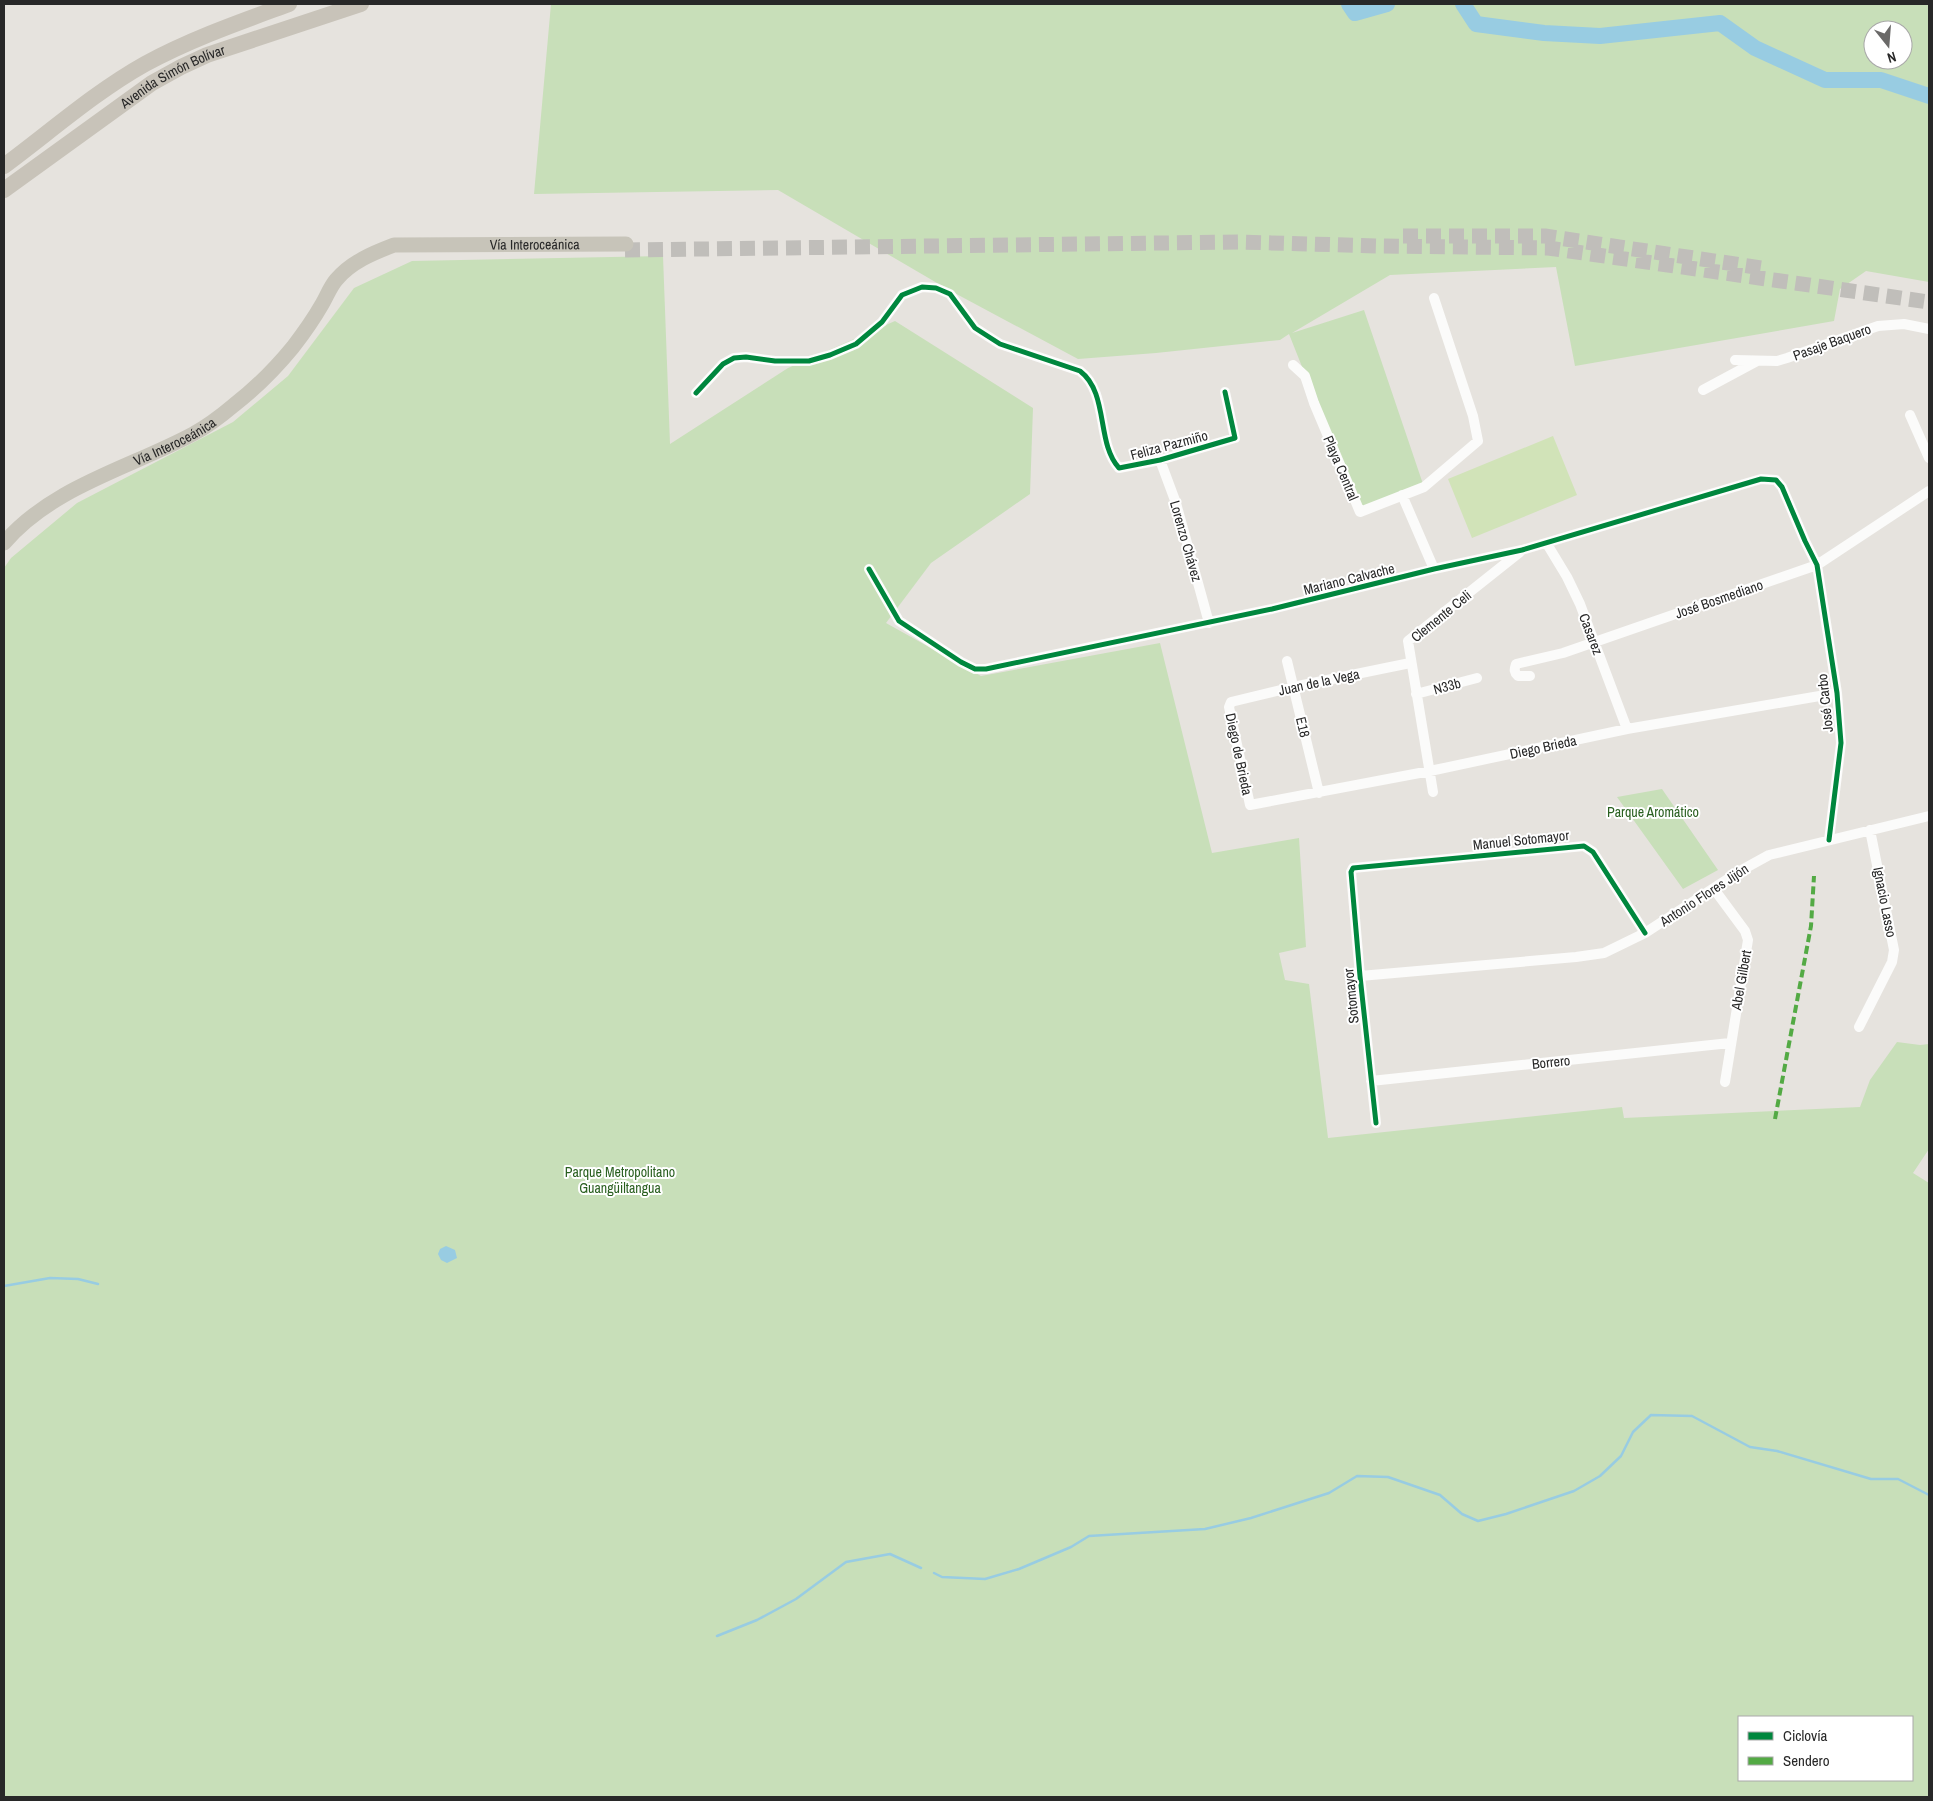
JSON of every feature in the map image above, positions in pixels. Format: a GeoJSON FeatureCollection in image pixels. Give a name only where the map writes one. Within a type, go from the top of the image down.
{"type":"FeatureCollection","features":[{"type":"Feature","properties":{"kind":"highway","name":"Avenida Simón Bolívar"},"geometry":{"type":"LineString","coordinates":[[4,166],[89,101],[144,65],[198,37],[289,4]]}},
{"type":"Feature","properties":{"kind":"highway","name":"Avenida Simón Bolívar"},"geometry":{"type":"LineString","coordinates":[[4,190],[144,89],[181,67],[207,56],[362,4]]}},
{"type":"Feature","properties":{"kind":"main road","name":"Vía Interoceánica"},"geometry":{"type":"LineString","coordinates":[[4,543],[16,529],[50,504],[79,487],[194,434],[216,420],[264,379],[293,346],[320,307],[351,278],[382,257],[417,251],[626,247]]}},
{"type":"Feature","properties":{"kind":"street","name":"Feliza Pazmiño"},"geometry":{"type":"LineString","coordinates":[[696,393],[723,364],[734,358],[809,361],[830,356],[856,344],[882,322],[902,295],[922,287],[936,288],[950,294],[975,328],[1000,344],[1080,371],[1088,377],[1093,386],[1114,464],[1119,468],[1160,460],[1235,438],[1225,392]]}},
{"type":"Feature","properties":{"kind":"street"},"geometry":{"type":"LineString","coordinates":[[1434,298],[1469,401],[1478,442],[1424,487],[1402,495],[1434,569]]}},
{"type":"Feature","properties":{"kind":"street","name":"Pasaje Baquero"},"geometry":{"type":"LineString","coordinates":[[1735,360],[1777,361],[1886,324],[1904,324],[1929,329]]}},
{"type":"Feature","properties":{"kind":"street"},"geometry":{"type":"LineString","coordinates":[[1703,390],[1758,360]]}},
{"type":"Feature","properties":{"kind":"street","name":"Playa Central"},"geometry":{"type":"LineString","coordinates":[[1293,365],[1305,376],[1314,403],[1360,512],[1402,495]]}},
{"type":"Feature","properties":{"kind":"street"},"geometry":{"type":"LineString","coordinates":[[1910,415],[1929,458]]}},
{"type":"Feature","properties":{"kind":"street","name":"Lorenzo Chávez"},"geometry":{"type":"LineString","coordinates":[[1160,460],[1176,503],[1209,623]]}},
{"type":"Feature","properties":{"kind":"street","name":"Mariano Calvache"},"geometry":{"type":"LineString","coordinates":[[869,569],[899,621],[961,662],[974,669],[986,669],[1209,623],[1547,544],[1761,479],[1769,478],[1776,480],[1782,487],[1817,565]]}},
{"type":"Feature","properties":{"kind":"street","name":"José Bosmediano"},"geometry":{"type":"LineString","coordinates":[[1530,676],[1518,676],[1514,669],[1516,664],[1555,656],[1817,565],[1929,491]]}},
{"type":"Feature","properties":{"kind":"street","name":"Casarez"},"geometry":{"type":"LineString","coordinates":[[1547,544],[1577,597],[1627,729]]}},
{"type":"Feature","properties":{"kind":"street","name":"Clemente Celi"},"geometry":{"type":"LineString","coordinates":[[1433,792],[1407,644],[1409,639],[1522,550]]}},
{"type":"Feature","properties":{"kind":"street","name":"José Carbo"},"geometry":{"type":"LineString","coordinates":[[1817,565],[1837,693],[1840,751],[1829,840]]}},
{"type":"Feature","properties":{"kind":"street","name":"E18"},"geometry":{"type":"LineString","coordinates":[[1287,661],[1319,793]]}},
{"type":"Feature","properties":{"kind":"street","name":"Juan de la Vega"},"geometry":{"type":"LineString","coordinates":[[1230,703],[1233,700],[1410,663]]}},
{"type":"Feature","properties":{"kind":"street","name":"N33b"},"geometry":{"type":"LineString","coordinates":[[1416,694],[1477,678]]}},
{"type":"Feature","properties":{"kind":"street","name":"Diego Brieda"},"geometry":{"type":"LineString","coordinates":[[1250,805],[1430,771],[1627,729],[1837,693]]}},
{"type":"Feature","properties":{"kind":"street","name":"Diego de Brieda"},"geometry":{"type":"LineString","coordinates":[[1230,703],[1229,708],[1250,805]]}},
{"type":"Feature","properties":{"kind":"street","name":"Antonio Flores Jijón"},"geometry":{"type":"LineString","coordinates":[[1360,976],[1597,955],[1608,952],[1645,932],[1769,855],[1929,816]]}},
{"type":"Feature","properties":{"kind":"street","name":"Ignacio Lasso"},"geometry":{"type":"LineString","coordinates":[[1859,1027],[1892,962],[1894,950],[1870,830]]}},
{"type":"Feature","properties":{"kind":"street","name":"Manuel Sotomayor"},"geometry":{"type":"LineString","coordinates":[[1355,868],[1584,846],[1593,852],[1645,932]]}},
{"type":"Feature","properties":{"kind":"street","name":"Sotomayor"},"geometry":{"type":"LineString","coordinates":[[1355,868],[1351,872],[1376,1124]]}},
{"type":"Feature","properties":{"kind":"street","name":"Abel Gilbert"},"geometry":{"type":"LineString","coordinates":[[1714,889],[1745,931],[1748,940],[1725,1082]]}},
{"type":"Feature","properties":{"kind":"street","name":"Borrero"},"geometry":{"type":"LineString","coordinates":[[1371,1081],[1730,1043]]}},
{"type":"Feature","properties":{"kind":"green space"},"geometry":{"type":"Polygon","coordinates":[[[551,4],[1929,4],[1929,282],[1866,271],[1840,289],[1834,321],[1575,366],[1556,267],[1390,275],[1292,333],[1364,310],[1424,487],[1359,510],[1289,334],[1280,340],[1078,359],[949,290],[778,190],[534,194],[551,4]]]}},
{"type":"Feature","properties":{"kind":"green space","name":"Parque Metropolitano Guangüiltangua"},"geometry":{"type":"Polygon","coordinates":[[[663,256],[670,444],[788,368],[895,321],[1033,408],[1030,494],[931,563],[886,623],[981,676],[1160,643],[1212,853],[1299,838],[1306,947],[1279,953],[1285,980],[1309,984],[1328,1138],[1622,1107],[1624,1118],[1860,1107],[1870,1080],[1897,1042],[1920,1045],[1929,1044],[1929,1149],[1913,1173],[1929,1183],[1929,1797],[4,1797],[4,568],[11,558],[77,503],[233,422],[288,376],[354,288],[412,261],[663,256]]]}},
{"type":"Feature","properties":{"kind":"green space"},"geometry":{"type":"Polygon","coordinates":[[[1553,436],[1577,495],[1472,538],[1448,479],[1553,436]]]}},
{"type":"Feature","properties":{"kind":"green space","name":"Parque Aromático"},"geometry":{"type":"Polygon","coordinates":[[[1662,789],[1718,870],[1683,889],[1617,797],[1662,789]]]}},
{"type":"Feature","properties":{"kind":"water"},"geometry":{"type":"Polygon","coordinates":[[[446,1246],[455,1250],[457,1258],[447,1263],[441,1260],[438,1254],[440,1249],[446,1246]]]}},
{"type":"Feature","properties":{"kind":"waterway"},"geometry":{"type":"LineString","coordinates":[[1349,4],[1355,13],[1387,4]]}},
{"type":"Feature","properties":{"kind":"waterway"},"geometry":{"type":"LineString","coordinates":[[1463,4],[1476,24],[1544,33],[1600,36],[1720,23],[1755,48],[1825,80],[1881,80],[1929,96]]}},
{"type":"Feature","properties":{"kind":"waterway"},"geometry":{"type":"LineString","coordinates":[[4,1286],[50,1278],[78,1279],[98,1284]]}},
{"type":"Feature","properties":{"kind":"waterway"},"geometry":{"type":"LineString","coordinates":[[934,1573],[942,1577],[985,1579],[1019,1569],[1071,1547],[1089,1536],[1205,1529],[1251,1518],[1329,1493],[1357,1476],[1388,1477],[1440,1495],[1462,1514],[1478,1521],[1506,1514],[1574,1491],[1600,1476],[1621,1456],[1633,1432],[1651,1415],[1692,1416],[1750,1447],[1777,1451],[1871,1479],[1898,1479],[1929,1495]]}},
{"type":"Feature","properties":{"kind":"waterway"},"geometry":{"type":"LineString","coordinates":[[717,1636],[757,1620],[796,1599],[846,1562],[890,1554],[921,1568]]}},
{"type":"Feature","properties":{"kind":"tunnel"},"geometry":{"type":"LineString","coordinates":[[1403,236],[1545,236],[1762,268]]}},
{"type":"Feature","properties":{"kind":"tunnel"},"geometry":{"type":"LineString","coordinates":[[625,250],[1239,242],[1548,248],[1929,302]]}},
{"type":"Feature","properties":{"kind":"marked path"},"geometry":{"type":"LineString","coordinates":[[1775,1119],[1811,926],[1814,876]]}},
{"type":"Feature","properties":{"kind":"cycle path"},"geometry":{"type":"LineString","coordinates":[[696,393],[723,364],[734,358],[809,361],[830,355],[856,344],[882,322],[902,295],[922,287],[936,288],[950,294],[975,328],[1000,344],[1080,371],[1089,380],[1095,392],[1107,445],[1112,458],[1119,468],[1160,460],[1235,438],[1225,392]]}},
{"type":"Feature","properties":{"kind":"cycle path"},"geometry":{"type":"LineString","coordinates":[[869,569],[899,621],[961,662],[975,669],[986,669],[1272,609],[1434,569],[1522,550],[1761,479],[1776,480],[1782,487],[1817,565],[1837,693],[1841,743],[1829,840]]}},
{"type":"Feature","properties":{"kind":"cycle path"},"geometry":{"type":"LineString","coordinates":[[1376,1123],[1360,976],[1351,872],[1353,868],[1584,846],[1593,852],[1645,933]]}}]}
